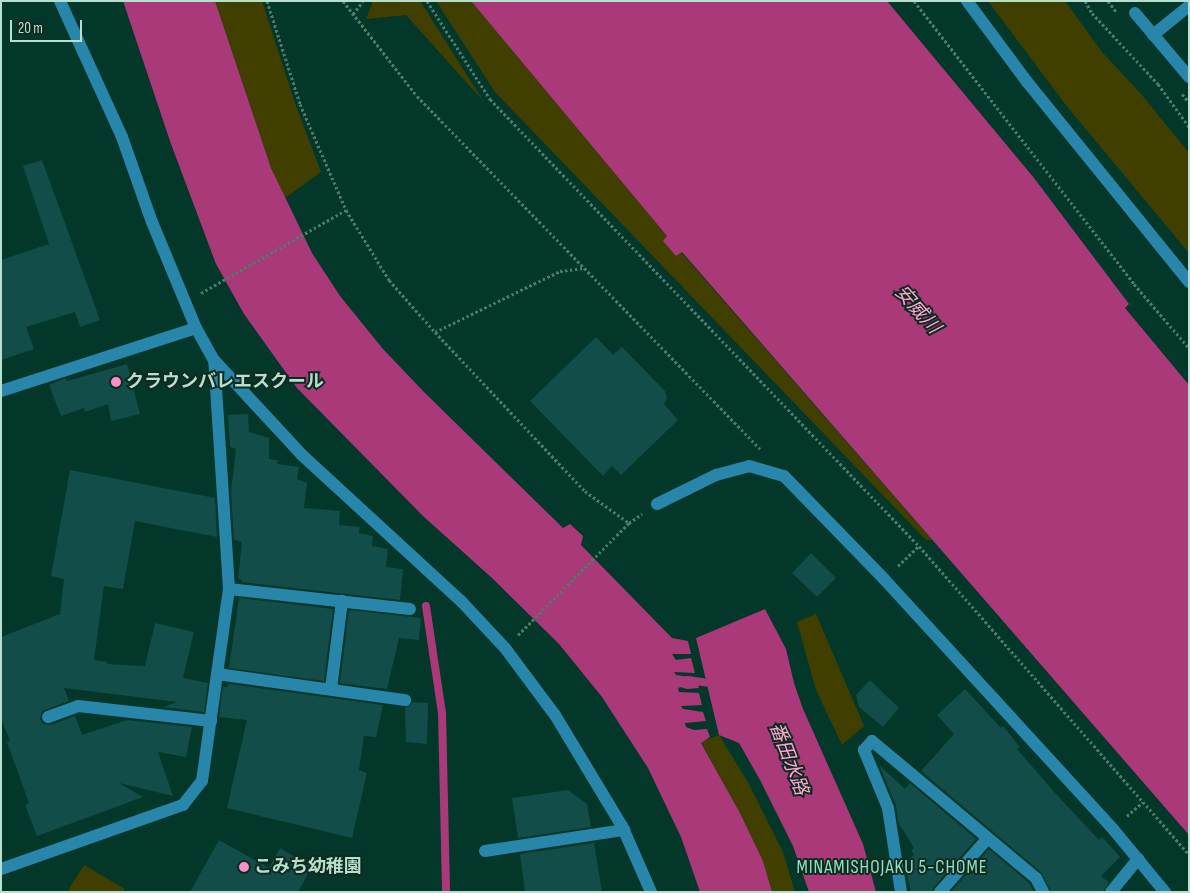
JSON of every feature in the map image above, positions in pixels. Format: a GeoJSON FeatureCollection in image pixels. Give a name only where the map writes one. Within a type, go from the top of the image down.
{"type":"FeatureCollection","features":[{"type":"Feature","properties":{"kind":"street"},"geometry":{"type":"LineString","coordinates":[[60,1],[122,137],[152,222],[196,328],[214,360],[302,455],[461,601],[505,648],[555,715],[624,830],[651,892]]}},
{"type":"Feature","properties":{"kind":"street"},"geometry":{"type":"LineString","coordinates":[[967,1],[1034,91],[1189,282]]}},
{"type":"Feature","properties":{"kind":"street"},"geometry":{"type":"LineString","coordinates":[[1153,35],[1189,6]]}},
{"type":"Feature","properties":{"kind":"street"},"geometry":{"type":"LineString","coordinates":[[1135,13],[1189,77]]}},
{"type":"Feature","properties":{"kind":"street"},"geometry":{"type":"LineString","coordinates":[[1,390],[196,328]]}},
{"type":"Feature","properties":{"kind":"street"},"geometry":{"type":"LineString","coordinates":[[1,869],[183,805],[202,782],[229,589],[214,360]]}},
{"type":"Feature","properties":{"kind":"street"},"geometry":{"type":"LineString","coordinates":[[657,504],[716,475],[749,466],[784,476],[884,579],[1113,829],[1165,892]]}},
{"type":"Feature","properties":{"kind":"street"},"geometry":{"type":"LineString","coordinates":[[229,589],[410,608]]}},
{"type":"Feature","properties":{"kind":"street"},"geometry":{"type":"LineString","coordinates":[[332,689],[342,601]]}},
{"type":"Feature","properties":{"kind":"street"},"geometry":{"type":"LineString","coordinates":[[217,674],[406,700]]}},
{"type":"Feature","properties":{"kind":"street"},"geometry":{"type":"LineString","coordinates":[[48,716],[78,706],[211,721]]}},
{"type":"Feature","properties":{"kind":"street"},"geometry":{"type":"LineString","coordinates":[[901,892],[888,808],[864,750],[872,741],[1036,878],[1043,892]]}},
{"type":"Feature","properties":{"kind":"street"},"geometry":{"type":"LineString","coordinates":[[485,851],[624,830]]}},
{"type":"Feature","properties":{"kind":"street"},"geometry":{"type":"LineString","coordinates":[[940,892],[988,838]]}},
{"type":"Feature","properties":{"kind":"street"},"geometry":{"type":"LineString","coordinates":[[1112,892],[1138,859]]}},
{"type":"Feature","properties":{"kind":"path"},"geometry":{"type":"LineString","coordinates":[[267,1],[300,104],[346,210],[389,280],[435,332],[585,491],[629,523],[505,648]]}},
{"type":"Feature","properties":{"kind":"path"},"geometry":{"type":"LineString","coordinates":[[343,1],[417,96],[784,476]]}},
{"type":"Feature","properties":{"kind":"path"},"geometry":{"type":"LineString","coordinates":[[353,14],[363,1]]}},
{"type":"Feature","properties":{"kind":"path"},"geometry":{"type":"LineString","coordinates":[[427,1],[490,99],[919,546],[1189,854]]}},
{"type":"Feature","properties":{"kind":"path"},"geometry":{"type":"LineString","coordinates":[[914,1],[1134,284],[1189,348]]}},
{"type":"Feature","properties":{"kind":"path"},"geometry":{"type":"LineString","coordinates":[[1085,1],[1092,13],[1158,84],[1189,128]]}},
{"type":"Feature","properties":{"kind":"path"},"geometry":{"type":"LineString","coordinates":[[194,297],[346,210]]}},
{"type":"Feature","properties":{"kind":"path"},"geometry":{"type":"LineString","coordinates":[[435,332],[560,271],[584,268]]}},
{"type":"Feature","properties":{"kind":"path"},"geometry":{"type":"LineString","coordinates":[[884,579],[919,546]]}},
{"type":"Feature","properties":{"kind":"shaded area"},"geometry":{"type":"Polygon","coordinates":[[[215,1],[262,1],[296,106],[321,172],[285,198],[271,168],[215,1]]]}},
{"type":"Feature","properties":{"kind":"shaded area"},"geometry":{"type":"Polygon","coordinates":[[[373,1],[420,1],[484,102],[406,15],[366,19],[373,1]]]}},
{"type":"Feature","properties":{"kind":"shaded area"},"geometry":{"type":"Polygon","coordinates":[[[436,1],[471,1],[668,237],[663,241],[676,255],[681,252],[932,540],[926,540],[495,92],[436,1]]]}},
{"type":"Feature","properties":{"kind":"shaded area"},"geometry":{"type":"Polygon","coordinates":[[[988,1],[1065,1],[1102,52],[1142,95],[1189,153],[1189,253],[1065,104],[988,1]]]}},
{"type":"Feature","properties":{"kind":"shaded area"},"geometry":{"type":"Polygon","coordinates":[[[816,614],[864,726],[842,745],[816,690],[797,622],[816,614]]]}},
{"type":"Feature","properties":{"kind":"shaded area"},"geometry":{"type":"Polygon","coordinates":[[[719,735],[749,784],[783,852],[795,892],[772,892],[763,861],[740,813],[701,742],[719,735]]]}},
{"type":"Feature","properties":{"kind":"shaded area"},"geometry":{"type":"Polygon","coordinates":[[[84,865],[125,889],[123,892],[67,892],[84,865]]]}},
{"type":"Feature","properties":{"kind":"water"},"geometry":{"type":"Polygon","coordinates":[[[123,1],[215,1],[271,168],[312,253],[340,296],[383,349],[424,392],[563,528],[570,524],[583,536],[581,545],[672,638],[688,641],[691,654],[672,654],[676,660],[691,658],[695,673],[674,672],[676,675],[696,678],[699,688],[687,689],[680,687],[678,689],[679,692],[699,693],[702,705],[681,706],[683,709],[703,712],[706,721],[685,723],[686,727],[694,730],[707,729],[710,737],[701,743],[740,813],[763,861],[772,892],[700,892],[681,837],[648,768],[602,697],[559,644],[492,578],[423,516],[297,388],[244,314],[216,264],[171,144],[123,1]]]}},
{"type":"Feature","properties":{"kind":"water","name":"安威川"},"geometry":{"type":"Polygon","coordinates":[[[471,1],[887,1],[1034,178],[1129,304],[1125,308],[1189,385],[1189,835],[682,252],[676,256],[663,241],[667,236],[471,1]]]}},
{"type":"Feature","properties":{"kind":"water","name":"番田水路"},"geometry":{"type":"Polygon","coordinates":[[[765,609],[786,649],[794,683],[803,709],[863,844],[876,892],[809,892],[793,846],[739,743],[719,735],[696,638],[765,609]]]}},
{"type":"Feature","properties":{"kind":"building"},"geometry":{"type":"Polygon","coordinates":[[[42,160],[100,320],[80,327],[75,312],[26,327],[34,349],[1,360],[1,260],[49,244],[23,166],[42,160]]]}},
{"type":"Feature","properties":{"kind":"building"},"geometry":{"type":"Polygon","coordinates":[[[596,337],[613,355],[622,347],[665,391],[667,398],[664,404],[678,420],[621,475],[612,466],[603,476],[530,401],[596,337]]]}},
{"type":"Feature","properties":{"kind":"building"},"geometry":{"type":"Polygon","coordinates":[[[127,364],[140,414],[111,421],[108,404],[85,412],[84,408],[61,416],[49,385],[66,378],[67,381],[127,364]]]}},
{"type":"Feature","properties":{"kind":"building"},"geometry":{"type":"Polygon","coordinates":[[[248,414],[249,432],[269,438],[269,459],[278,460],[277,464],[299,467],[297,479],[307,483],[304,508],[340,511],[339,525],[360,527],[359,533],[373,536],[372,546],[388,549],[386,567],[403,569],[400,600],[241,582],[242,580],[238,579],[242,542],[234,540],[231,492],[236,449],[230,447],[228,415],[248,414]]]}},
{"type":"Feature","properties":{"kind":"building"},"geometry":{"type":"Polygon","coordinates":[[[70,470],[215,498],[217,537],[135,521],[123,589],[104,586],[94,660],[108,662],[107,664],[145,666],[155,623],[194,632],[183,678],[208,683],[204,712],[163,707],[177,702],[64,688],[69,701],[42,711],[40,719],[43,724],[51,725],[75,716],[82,735],[127,720],[192,727],[186,757],[158,752],[173,796],[119,783],[143,797],[37,836],[25,805],[29,803],[7,742],[10,741],[1,718],[1,637],[60,614],[64,579],[51,576],[70,470]]]}},
{"type":"Feature","properties":{"kind":"building"},"geometry":{"type":"Polygon","coordinates":[[[811,553],[836,578],[817,597],[792,573],[811,553]]]}},
{"type":"Feature","properties":{"kind":"building"},"geometry":{"type":"Polygon","coordinates":[[[239,598],[333,609],[324,681],[229,668],[239,598]]]}},
{"type":"Feature","properties":{"kind":"building"},"geometry":{"type":"Polygon","coordinates":[[[349,610],[421,618],[419,640],[399,638],[387,689],[340,683],[349,610]]]}},
{"type":"Feature","properties":{"kind":"building"},"geometry":{"type":"Polygon","coordinates":[[[870,680],[899,708],[883,727],[859,707],[856,695],[870,680]]]}},
{"type":"Feature","properties":{"kind":"building"},"geometry":{"type":"Polygon","coordinates":[[[228,684],[383,705],[376,737],[364,736],[359,770],[367,773],[352,838],[227,808],[247,720],[219,717],[223,687],[227,687],[228,684]]]}},
{"type":"Feature","properties":{"kind":"building"},"geometry":{"type":"Polygon","coordinates":[[[965,689],[1001,728],[1003,726],[1020,747],[1017,749],[1056,794],[1099,840],[1102,837],[1120,857],[1101,876],[1109,882],[1103,892],[1051,892],[1041,872],[921,771],[954,734],[937,715],[965,689]]]}},
{"type":"Feature","properties":{"kind":"building"},"geometry":{"type":"Polygon","coordinates":[[[413,702],[428,703],[427,744],[406,742],[405,708],[413,702]]]}},
{"type":"Feature","properties":{"kind":"building"},"geometry":{"type":"Polygon","coordinates":[[[879,765],[905,789],[910,783],[976,839],[934,887],[932,892],[911,892],[905,866],[914,854],[911,851],[914,848],[898,822],[896,805],[879,765]]]}},
{"type":"Feature","properties":{"kind":"building"},"geometry":{"type":"Polygon","coordinates":[[[568,790],[587,804],[591,827],[518,838],[512,798],[568,790]]]}},
{"type":"Feature","properties":{"kind":"building"},"geometry":{"type":"Polygon","coordinates":[[[219,840],[269,868],[280,848],[312,867],[298,892],[190,892],[219,840]]]}},
{"type":"Feature","properties":{"kind":"building"},"geometry":{"type":"Polygon","coordinates":[[[594,843],[602,892],[525,892],[520,854],[594,843]]]}},
{"type":"Feature","properties":{"kind":"building"},"geometry":{"type":"Polygon","coordinates":[[[989,849],[1029,883],[1034,892],[951,892],[989,849]]]}},
{"type":"Feature","properties":{"kind":"waterway"},"geometry":{"type":"LineString","coordinates":[[426,606],[442,713],[446,892]]}},
{"type":"Feature","properties":{"kind":"waterway"},"geometry":{"type":"LineString","coordinates":[[688,680],[716,684]]}},
{"type":"Feature","properties":{"kind":"place","name":"クラウンバレエスクール"},"geometry":{"type":"Point","coordinates":[116,382]}},
{"type":"Feature","properties":{"kind":"place","name":"こみち幼稚園"},"geometry":{"type":"Point","coordinates":[244,867]}},
{"type":"Feature","properties":{"kind":"district","name":"MINAMISHOJAKU 5-CHOME"},"geometry":{"type":"Point","coordinates":[892,868]}}]}
